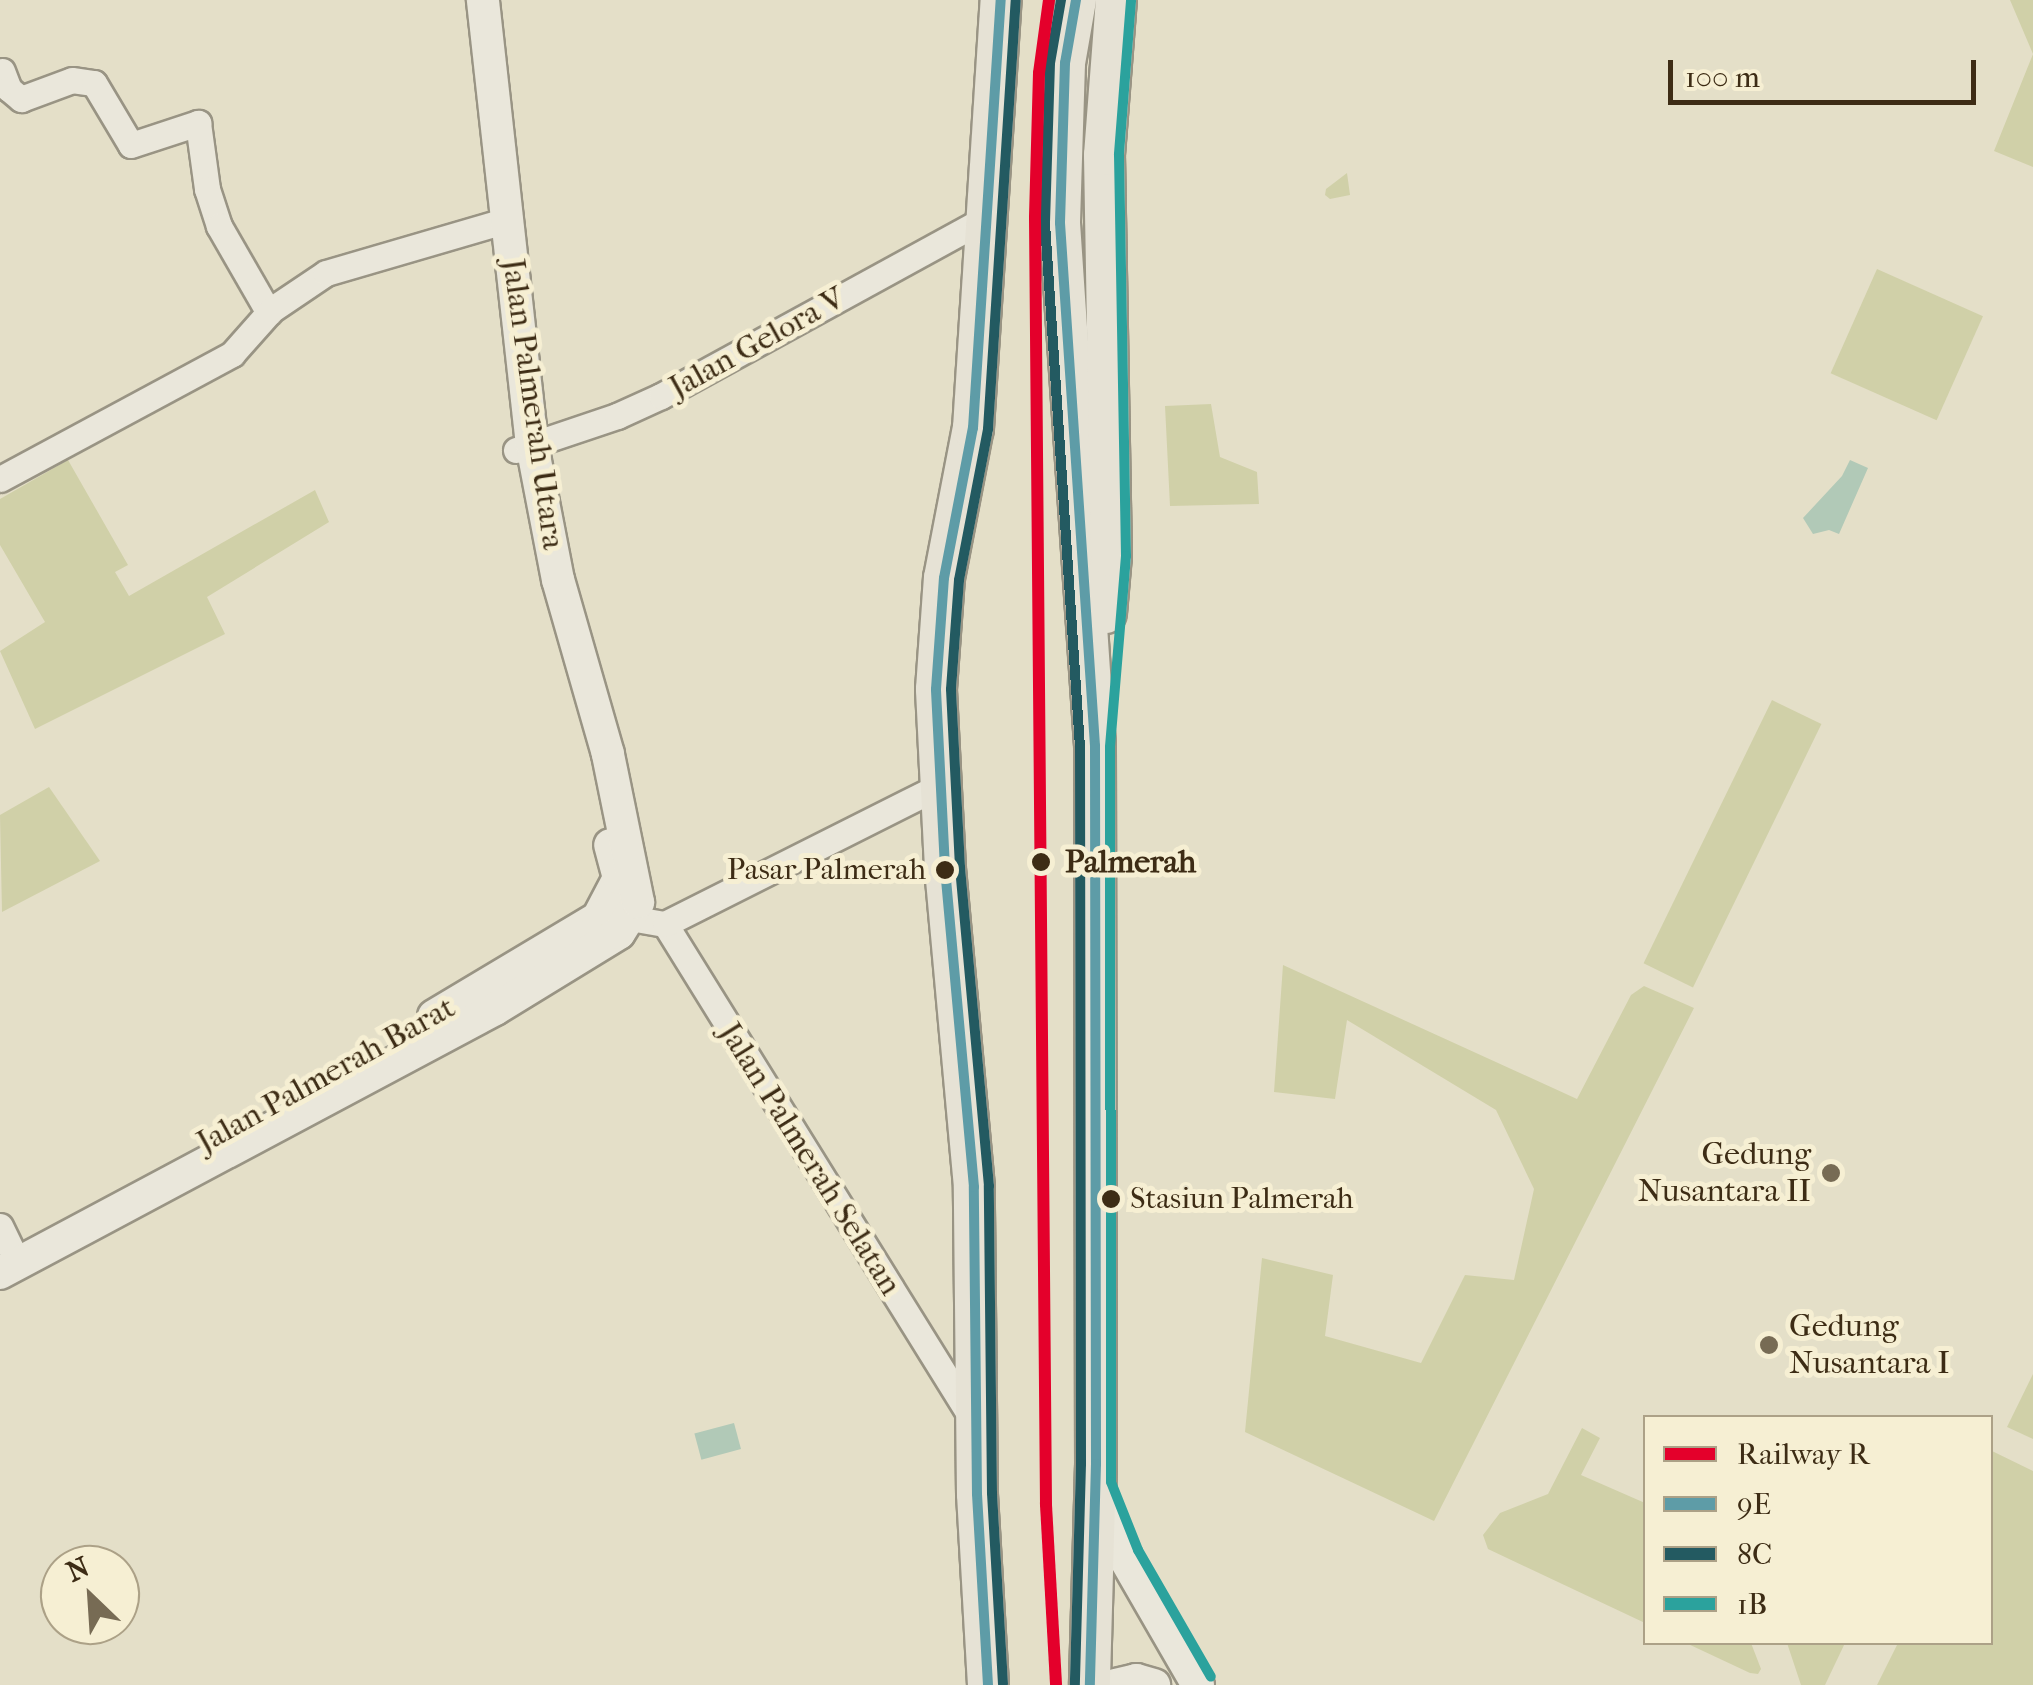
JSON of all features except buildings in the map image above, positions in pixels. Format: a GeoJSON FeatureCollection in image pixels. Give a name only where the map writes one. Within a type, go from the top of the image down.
{"type":"FeatureCollection","features":[{"type":"Feature","properties":{"kind":"highway"},"geometry":{"type":"LineString","coordinates":[[988,1685],[976,1424],[974,1186],[939,786],[937,632],[973,428],[1001,0]]}},
{"type":"Feature","properties":{"kind":"highway"},"geometry":{"type":"LineString","coordinates":[[1076,0],[1065,63],[1060,223],[1095,746],[1096,1485],[1090,1685]]}},
{"type":"Feature","properties":{"kind":"highway"},"geometry":{"type":"LineString","coordinates":[[1095,746],[1111,556],[1104,155],[1116,0]]}},
{"type":"Feature","properties":{"kind":"main road","name":"Jalan Palmerah Utara"},"geometry":{"type":"LineString","coordinates":[[467,0],[481,73],[524,447],[599,758],[618,878]]}},
{"type":"Feature","properties":{"kind":"main road","name":"Jalan Palmerah Utara"},"geometry":{"type":"LineString","coordinates":[[481,73],[483,0]]}},
{"type":"Feature","properties":{"kind":"main road","name":"Jalan Palmerah Utara"},"geometry":{"type":"LineString","coordinates":[[599,758],[637,880],[638,902],[630,918]]}},
{"type":"Feature","properties":{"kind":"main road","name":"Jalan Palmerah Barat"},"geometry":{"type":"LineString","coordinates":[[6,1252],[464,1000],[581,930],[609,904],[618,878]]}},
{"type":"Feature","properties":{"kind":"main road","name":"Jalan Palmerah Barat"},"geometry":{"type":"LineString","coordinates":[[6,1252],[494,1009],[619,934],[630,918]]}},
{"type":"Feature","properties":{"kind":"main road"},"geometry":{"type":"LineString","coordinates":[[1096,1485],[1124,1557],[1198,1685]]}},
{"type":"Feature","properties":{"kind":"main road"},"geometry":{"type":"LineString","coordinates":[[1116,1685],[1136,1680],[1154,1685]]}},
{"type":"Feature","properties":{"kind":"street"},"geometry":{"type":"LineString","coordinates":[[2,71],[9,88],[21,98],[72,80],[94,83],[131,145],[198,123],[207,190],[219,226],[269,312]]}},
{"type":"Feature","properties":{"kind":"street","name":"Jalan Gelora V"},"geometry":{"type":"LineString","coordinates":[[524,447],[660,396],[988,217]]}},
{"type":"Feature","properties":{"kind":"street"},"geometry":{"type":"LineString","coordinates":[[0,479],[232,354],[269,312],[326,273],[497,222]]}},
{"type":"Feature","properties":{"kind":"street"},"geometry":{"type":"LineString","coordinates":[[630,918],[665,924],[939,786]]}},
{"type":"Feature","properties":{"kind":"street","name":"Jalan Palmerah Selatan"},"geometry":{"type":"LineString","coordinates":[[665,924],[976,1424]]}},
{"type":"Feature","properties":{"kind":"shaded area"},"geometry":{"type":"Polygon","coordinates":[[[2010,0],[2033,0],[2033,54],[2010,0]]]}},
{"type":"Feature","properties":{"kind":"shaded area"},"geometry":{"type":"Polygon","coordinates":[[[2033,54],[2033,167],[1994,151],[2033,54]]]}},
{"type":"Feature","properties":{"kind":"shaded area"},"geometry":{"type":"Polygon","coordinates":[[[1347,173],[1350,195],[1330,199],[1325,195],[1326,189],[1347,173]]]}},
{"type":"Feature","properties":{"kind":"shaded area"},"geometry":{"type":"Polygon","coordinates":[[[1877,269],[1983,316],[1937,420],[1831,373],[1877,269]]]}},
{"type":"Feature","properties":{"kind":"shaded area"},"geometry":{"type":"Polygon","coordinates":[[[1211,404],[1220,457],[1257,472],[1259,504],[1170,506],[1165,406],[1211,404]]]}},
{"type":"Feature","properties":{"kind":"shaded area"},"geometry":{"type":"Polygon","coordinates":[[[68,460],[128,565],[115,572],[129,596],[315,490],[329,522],[207,597],[225,634],[35,729],[0,651],[45,622],[0,545],[0,499],[68,460]]]}},
{"type":"Feature","properties":{"kind":"shaded area"},"geometry":{"type":"Polygon","coordinates":[[[1850,460],[1868,468],[1839,534],[1829,530],[1813,534],[1803,518],[1842,476],[1850,460]]]}},
{"type":"Feature","properties":{"kind":"shaded area"},"geometry":{"type":"Polygon","coordinates":[[[1772,700],[1821,724],[1693,987],[1644,963],[1772,700]]]}},
{"type":"Feature","properties":{"kind":"shaded area"},"geometry":{"type":"Polygon","coordinates":[[[49,787],[100,861],[2,912],[0,815],[49,787]]]}},
{"type":"Feature","properties":{"kind":"shaded area"},"geometry":{"type":"Polygon","coordinates":[[[1283,965],[1577,1099],[1631,995],[1644,986],[1694,1008],[1434,1521],[1245,1432],[1262,1258],[1333,1275],[1325,1336],[1421,1363],[1465,1275],[1514,1280],[1534,1189],[1496,1110],[1347,1020],[1335,1099],[1274,1092],[1283,965]]]}},
{"type":"Feature","properties":{"kind":"shaded area"},"geometry":{"type":"Polygon","coordinates":[[[2033,1374],[2033,1439],[2007,1427],[2033,1374]]]}},
{"type":"Feature","properties":{"kind":"shaded area"},"geometry":{"type":"Polygon","coordinates":[[[734,1423],[741,1449],[701,1460],[694,1434],[734,1423]]]}},
{"type":"Feature","properties":{"kind":"shaded area"},"geometry":{"type":"Polygon","coordinates":[[[1582,1428],[1600,1438],[1581,1475],[1643,1502],[1643,1622],[1488,1549],[1483,1535],[1500,1513],[1548,1494],[1582,1428]]]}},
{"type":"Feature","properties":{"kind":"shaded area"},"geometry":{"type":"Polygon","coordinates":[[[1993,1451],[2033,1471],[2033,1685],[1877,1685],[1897,1645],[1993,1645],[1993,1451]]]}},
{"type":"Feature","properties":{"kind":"shaded area"},"geometry":{"type":"Polygon","coordinates":[[[1690,1645],[1752,1645],[1761,1669],[1758,1674],[1690,1645]]]}},
{"type":"Feature","properties":{"kind":"shaded area"},"geometry":{"type":"Polygon","coordinates":[[[1788,1645],[1844,1645],[1825,1685],[1801,1685],[1788,1645]]]}},
{"type":"Feature","properties":{"kind":"rail line","name":"R"},"geometry":{"type":"LineString","coordinates":[[1049,0],[1039,73],[1035,218],[1046,1505],[1056,1685]]}},
{"type":"Feature","properties":{"kind":"transit line","name":"9E"},"geometry":{"type":"LineString","coordinates":[[988,1685],[977,1494],[974,1187],[945,868],[936,689],[944,578],[973,428],[1001,0]]}},
{"type":"Feature","properties":{"kind":"transit line","name":"8C"},"geometry":{"type":"LineString","coordinates":[[1061,0],[1050,63],[1045,223],[1080,747],[1081,1464],[1075,1685]]}},
{"type":"Feature","properties":{"kind":"transit line","name":"9E"},"geometry":{"type":"LineString","coordinates":[[1076,0],[1065,63],[1060,223],[1095,746],[1096,1464],[1090,1685]]}},
{"type":"Feature","properties":{"kind":"transit line","name":"8C"},"geometry":{"type":"LineString","coordinates":[[1003,1684],[992,1493],[989,1186],[960,867],[951,689],[959,580],[988,429],[1016,1]]}},
{"type":"Feature","properties":{"kind":"transit line","name":"1B"},"geometry":{"type":"LineString","coordinates":[[1131,1],[1119,155],[1126,556],[1110,747],[1111,1482],[1138,1550],[1211,1677]]}},
{"type":"Feature","properties":{"kind":"place","name":"Palmerah"},"geometry":{"type":"Point","coordinates":[1041,862]}},
{"type":"Feature","properties":{"kind":"place","name":"Pasar Palmerah"},"geometry":{"type":"Point","coordinates":[945,870]}},
{"type":"Feature","properties":{"kind":"place","name":"Gedung Nusantara II"},"geometry":{"type":"Point","coordinates":[1831,1173]}},
{"type":"Feature","properties":{"kind":"place","name":"Stasiun Palmerah"},"geometry":{"type":"Point","coordinates":[1111,1199]}},
{"type":"Feature","properties":{"kind":"place","name":"Gedung Nusantara I"},"geometry":{"type":"Point","coordinates":[1769,1345]}}]}
